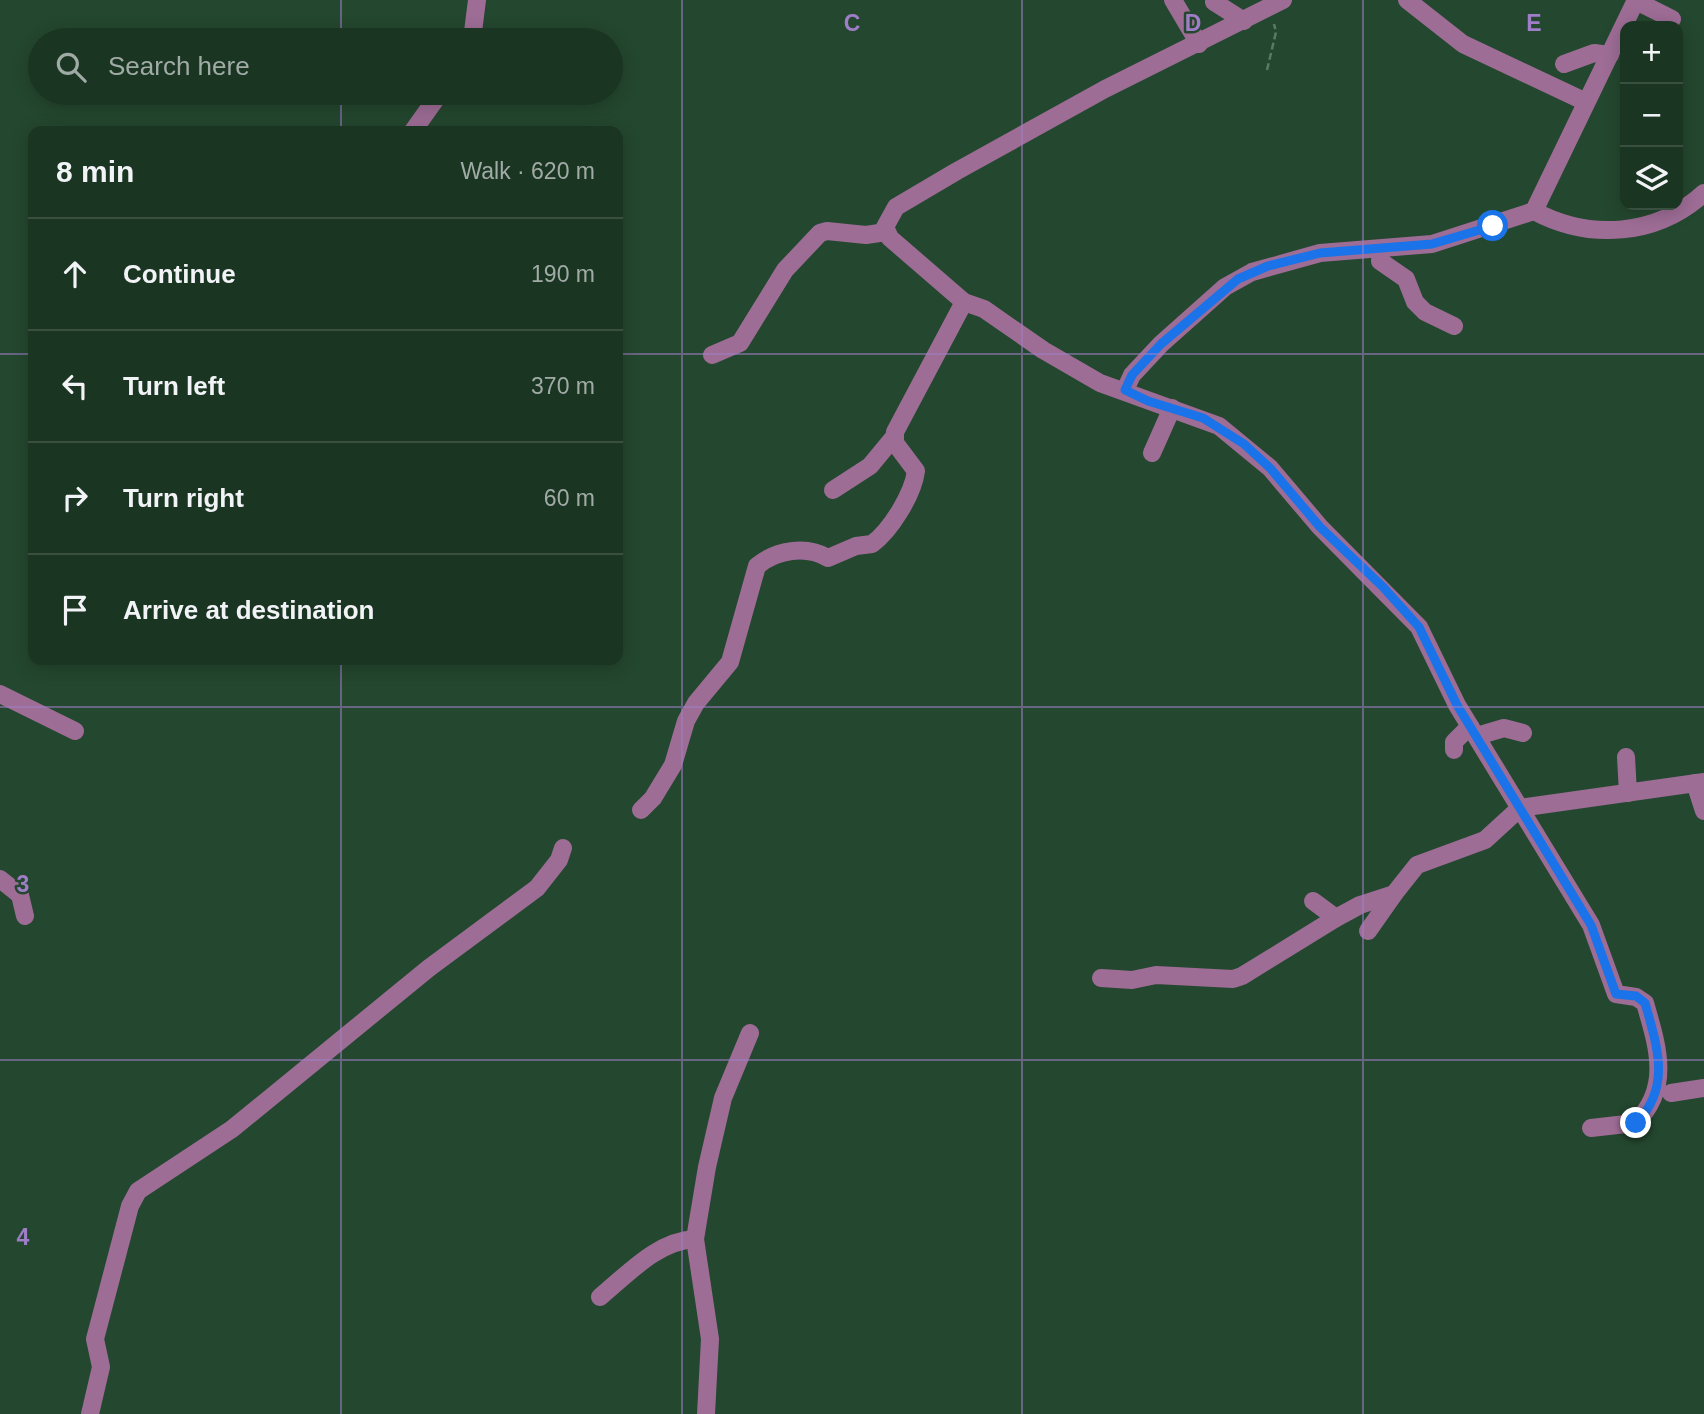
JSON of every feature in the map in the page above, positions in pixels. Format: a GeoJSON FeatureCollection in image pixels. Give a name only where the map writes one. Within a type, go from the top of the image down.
{"type":"FeatureCollection","features":[{"type":"Feature","properties":{"kind":"street"},"geometry":{"type":"LineString","coordinates":[[474,28],[477,0]]}},
{"type":"Feature","properties":{"kind":"street"},"geometry":{"type":"LineString","coordinates":[[1173,0],[1199,44]]}},
{"type":"Feature","properties":{"kind":"street"},"geometry":{"type":"LineString","coordinates":[[886,232],[889,217],[906,201],[1105,89],[1283,0]]}},
{"type":"Feature","properties":{"kind":"street"},"geometry":{"type":"LineString","coordinates":[[1407,0],[1463,44],[1586,102]]}},
{"type":"Feature","properties":{"kind":"street"},"geometry":{"type":"LineString","coordinates":[[1534,211],[1636,0],[1672,19]]}},
{"type":"Feature","properties":{"kind":"street"},"geometry":{"type":"LineString","coordinates":[[1214,2],[1244,20]]}},
{"type":"Feature","properties":{"kind":"street"},"geometry":{"type":"LineString","coordinates":[[1564,64],[1594,54],[1610,55]]}},
{"type":"Feature","properties":{"kind":"street"},"geometry":{"type":"LineString","coordinates":[[417,126],[431,105]]}},
{"type":"Feature","properties":{"kind":"street"},"geometry":{"type":"LineString","coordinates":[[1125,390],[1132,375],[1161,344],[1238,279],[1268,266],[1320,253],[1432,244],[1534,211],[1568,223],[1607,231],[1633,230],[1670,218],[1704,193]]}},
{"type":"Feature","properties":{"kind":"street"},"geometry":{"type":"LineString","coordinates":[[712,355],[740,343],[785,270],[820,233],[827,231],[866,236],[886,232]]}},
{"type":"Feature","properties":{"kind":"street"},"geometry":{"type":"LineString","coordinates":[[886,232],[964,302],[984,309],[1031,343],[1100,383],[1203,418],[1244,444],[1270,468],[1335,543],[1383,587],[1419,627],[1474,731],[1591,925],[1616,994],[1636,996],[1645,1003],[1660,1056],[1663,1093]]}},
{"type":"Feature","properties":{"kind":"street"},"geometry":{"type":"LineString","coordinates":[[1381,250],[1380,261],[1406,279],[1415,302],[1425,312],[1454,326]]}},
{"type":"Feature","properties":{"kind":"street"},"geometry":{"type":"LineString","coordinates":[[833,490],[870,466],[894,437],[900,417],[964,302]]}},
{"type":"Feature","properties":{"kind":"street"},"geometry":{"type":"LineString","coordinates":[[1152,453],[1172,408]]}},
{"type":"Feature","properties":{"kind":"street"},"geometry":{"type":"LineString","coordinates":[[641,810],[653,798],[673,765],[686,721],[696,703],[730,662],[757,566],[768,558],[800,550],[813,550],[828,558],[835,557],[848,549],[872,544],[892,520],[915,480],[916,471],[894,437]]}},
{"type":"Feature","properties":{"kind":"street"},"geometry":{"type":"LineString","coordinates":[[0,694],[75,731]]}},
{"type":"Feature","properties":{"kind":"street"},"geometry":{"type":"LineString","coordinates":[[1454,750],[1454,742],[1474,731],[1504,728],[1523,733]]}},
{"type":"Feature","properties":{"kind":"street"},"geometry":{"type":"LineString","coordinates":[[1626,757],[1628,793]]}},
{"type":"Feature","properties":{"kind":"street"},"geometry":{"type":"LineString","coordinates":[[1368,931],[1417,865],[1485,840],[1520,808],[1700,783],[1704,811]]}},
{"type":"Feature","properties":{"kind":"street"},"geometry":{"type":"LineString","coordinates":[[90,1414],[101,1367],[94,1339],[100,1310],[130,1206],[138,1191],[232,1129],[429,968],[537,888],[559,860],[563,848]]}},
{"type":"Feature","properties":{"kind":"street"},"geometry":{"type":"LineString","coordinates":[[0,879],[20,895],[25,916]]}},
{"type":"Feature","properties":{"kind":"street"},"geometry":{"type":"LineString","coordinates":[[1101,978],[1132,980],[1156,975],[1233,979],[1250,972],[1360,905],[1394,894]]}},
{"type":"Feature","properties":{"kind":"street"},"geometry":{"type":"LineString","coordinates":[[1312,901],[1336,919]]}},
{"type":"Feature","properties":{"kind":"street"},"geometry":{"type":"LineString","coordinates":[[706,1414],[710,1339],[695,1239],[707,1167],[723,1098],[750,1033]]}},
{"type":"Feature","properties":{"kind":"street"},"geometry":{"type":"LineString","coordinates":[[1591,1128],[1636,1123],[1663,1093],[1704,1088]]}},
{"type":"Feature","properties":{"kind":"street"},"geometry":{"type":"LineString","coordinates":[[600,1297],[664,1247],[681,1240],[695,1239]]}},
{"type":"Feature","properties":{"kind":"path"},"geometry":{"type":"LineString","coordinates":[[1265,9],[1276,32],[1267,70]]}},
{"type":"Feature","properties":{"kind":"route"},"geometry":{"type":"LineString","coordinates":[[1493,226],[1432,244],[1320,253],[1268,266],[1238,279],[1225,287],[1161,344],[1132,375],[1125,390],[1148,401],[1203,418],[1220,426],[1244,444],[1270,468],[1335,543],[1383,587],[1419,627],[1457,705],[1559,868],[1591,925],[1596,946],[1616,994],[1636,996],[1645,1003],[1660,1056],[1660,1066],[1657,1093],[1636,1123]]}}]}
